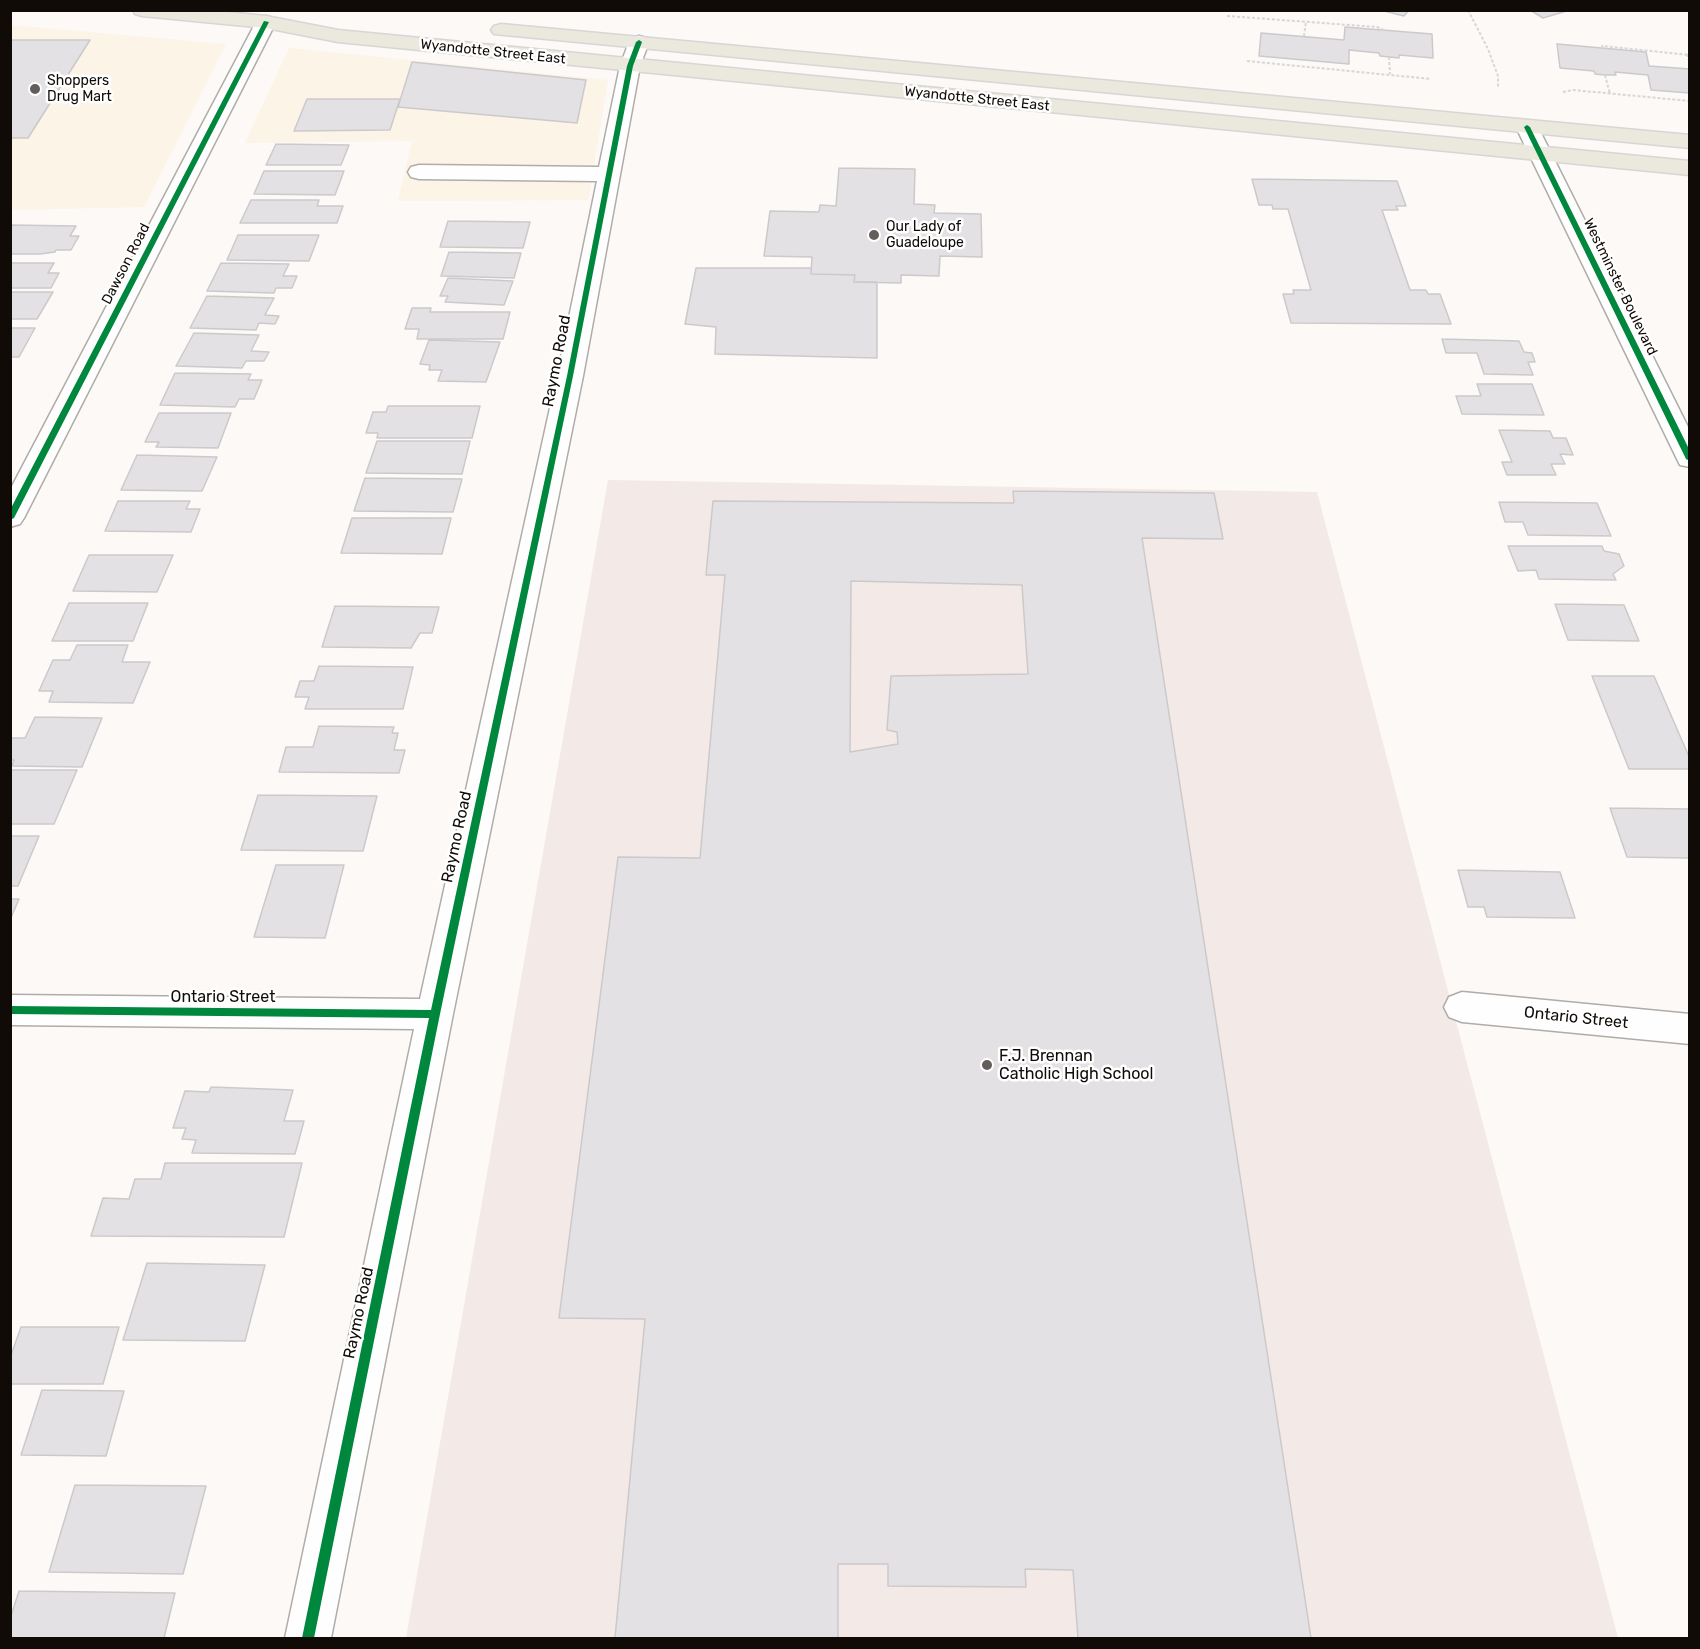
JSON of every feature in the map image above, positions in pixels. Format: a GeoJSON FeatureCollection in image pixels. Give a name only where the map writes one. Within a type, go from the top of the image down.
{"type":"FeatureCollection","features":[{"type":"Feature","properties":{"kind":"main road","name":"Wyandotte Street East"},"geometry":{"type":"LineString","coordinates":[[142,10],[266,22],[338,36],[634,54],[1689,142]]}},
{"type":"Feature","properties":{"kind":"main road","name":"Wyandotte Street East"},"geometry":{"type":"LineString","coordinates":[[266,22],[341,16]]}},
{"type":"Feature","properties":{"kind":"main road","name":"Wyandotte Street East"},"geometry":{"type":"LineString","coordinates":[[482,28],[634,54],[1689,168]]}},
{"type":"Feature","properties":{"kind":"street","name":"Dawson Road"},"geometry":{"type":"LineString","coordinates":[[10,519],[266,22]]}},
{"type":"Feature","properties":{"kind":"street","name":"Raymo Road"},"geometry":{"type":"LineString","coordinates":[[308,1638],[634,54]]}},
{"type":"Feature","properties":{"kind":"street","name":"Westminster Boulevard"},"geometry":{"type":"LineString","coordinates":[[1527,127],[1689,459]]}},
{"type":"Feature","properties":{"kind":"street"},"geometry":{"type":"LineString","coordinates":[[419,172],[609,174]]}},
{"type":"Feature","properties":{"kind":"street","name":"Ontario Street"},"geometry":{"type":"LineString","coordinates":[[1462,1007],[1689,1029]]}},
{"type":"Feature","properties":{"kind":"street","name":"Ontario Street"},"geometry":{"type":"LineString","coordinates":[[10,1010],[435,1014]]}},
{"type":"Feature","properties":{"kind":"path"},"geometry":{"type":"LineString","coordinates":[[1468,10],[1488,49],[1498,76],[1499,94]]}},
{"type":"Feature","properties":{"kind":"path"},"geometry":{"type":"LineString","coordinates":[[1577,10],[1597,10]]}},
{"type":"Feature","properties":{"kind":"path"},"geometry":{"type":"LineString","coordinates":[[1227,16],[1377,27],[1384,30]]}},
{"type":"Feature","properties":{"kind":"path"},"geometry":{"type":"LineString","coordinates":[[1304,36],[1306,21]]}},
{"type":"Feature","properties":{"kind":"path"},"geometry":{"type":"LineString","coordinates":[[1603,48],[1602,46],[1688,55],[1689,64]]}},
{"type":"Feature","properties":{"kind":"path"},"geometry":{"type":"LineString","coordinates":[[1389,57],[1390,74]]}},
{"type":"Feature","properties":{"kind":"path"},"geometry":{"type":"LineString","coordinates":[[1302,60],[1302,66]]}},
{"type":"Feature","properties":{"kind":"path"},"geometry":{"type":"LineString","coordinates":[[1605,75],[1610,94]]}},
{"type":"Feature","properties":{"kind":"shaded area"},"geometry":{"type":"Polygon","coordinates":[[[10,25],[226,44],[144,207],[11,210],[10,25]]]}},
{"type":"Feature","properties":{"kind":"shaded area"},"geometry":{"type":"Polygon","coordinates":[[[289,48],[608,80],[588,200],[398,201],[412,141],[245,143],[289,48]]]}},
{"type":"Feature","properties":{"kind":"shaded area","name":"F.J. Brennan Catholic High School"},"geometry":{"type":"Polygon","coordinates":[[[608,480],[1317,492],[1618,1638],[406,1638],[608,480]]]}},
{"type":"Feature","properties":{"kind":"building"},"geometry":{"type":"Polygon","coordinates":[[[1380,10],[1409,10],[1404,16],[1380,10]]]}},
{"type":"Feature","properties":{"kind":"building"},"geometry":{"type":"Polygon","coordinates":[[[1530,10],[1570,10],[1543,18],[1530,10]]]}},
{"type":"Feature","properties":{"kind":"building"},"geometry":{"type":"Polygon","coordinates":[[[1345,27],[1432,34],[1433,58],[1399,55],[1399,58],[1349,50],[1349,64],[1259,56],[1261,33],[1344,40],[1345,27]]]}},
{"type":"Feature","properties":{"kind":"building","name":"Shoppers Drug Mart"},"geometry":{"type":"Polygon","coordinates":[[[10,40],[90,40],[28,138],[10,138],[10,40]]]}},
{"type":"Feature","properties":{"kind":"building"},"geometry":{"type":"Polygon","coordinates":[[[1557,44],[1646,52],[1649,66],[1690,69],[1690,93],[1651,90],[1648,75],[1615,72],[1616,75],[1605,75],[1595,74],[1594,71],[1560,68],[1557,44]]]}},
{"type":"Feature","properties":{"kind":"building"},"geometry":{"type":"Polygon","coordinates":[[[412,62],[586,80],[577,123],[398,107],[412,62]]]}},
{"type":"Feature","properties":{"kind":"building"},"geometry":{"type":"Polygon","coordinates":[[[307,99],[400,99],[390,130],[294,131],[307,99]]]}},
{"type":"Feature","properties":{"kind":"building"},"geometry":{"type":"Polygon","coordinates":[[[276,144],[349,145],[341,165],[266,165],[276,144]]]}},
{"type":"Feature","properties":{"kind":"building","name":"Our Lady of Guadeloupe"},"geometry":{"type":"Polygon","coordinates":[[[839,168],[915,169],[914,204],[935,205],[934,213],[981,214],[982,257],[940,256],[939,276],[901,275],[901,283],[854,282],[855,275],[811,274],[812,257],[764,256],[770,211],[819,212],[820,205],[836,206],[839,168]]]}},
{"type":"Feature","properties":{"kind":"building"},"geometry":{"type":"Polygon","coordinates":[[[264,171],[344,171],[335,195],[254,194],[264,171]]]}},
{"type":"Feature","properties":{"kind":"building"},"geometry":{"type":"Polygon","coordinates":[[[1252,179],[1397,181],[1406,206],[1396,206],[1398,210],[1382,210],[1410,290],[1426,290],[1428,294],[1440,294],[1451,324],[1291,323],[1283,294],[1294,294],[1293,290],[1311,290],[1288,209],[1273,209],[1272,205],[1259,205],[1252,179]]]}},
{"type":"Feature","properties":{"kind":"building"},"geometry":{"type":"Polygon","coordinates":[[[251,200],[319,200],[317,206],[343,206],[337,223],[240,223],[251,200]]]}},
{"type":"Feature","properties":{"kind":"building"},"geometry":{"type":"Polygon","coordinates":[[[448,221],[530,222],[523,248],[440,247],[448,221]]]}},
{"type":"Feature","properties":{"kind":"building"},"geometry":{"type":"Polygon","coordinates":[[[10,225],[76,226],[70,236],[79,236],[71,250],[56,250],[40,254],[10,254],[10,225]]]}},
{"type":"Feature","properties":{"kind":"building"},"geometry":{"type":"Polygon","coordinates":[[[238,235],[319,235],[309,261],[227,260],[238,235]]]}},
{"type":"Feature","properties":{"kind":"building"},"geometry":{"type":"Polygon","coordinates":[[[449,252],[521,253],[514,278],[441,276],[449,252]]]}},
{"type":"Feature","properties":{"kind":"building"},"geometry":{"type":"Polygon","coordinates":[[[10,263],[54,263],[48,273],[59,273],[51,288],[10,288],[10,263]]]}},
{"type":"Feature","properties":{"kind":"building"},"geometry":{"type":"Polygon","coordinates":[[[221,263],[289,264],[283,276],[297,276],[292,288],[276,288],[274,293],[207,291],[221,263]]]}},
{"type":"Feature","properties":{"kind":"building"},"geometry":{"type":"Polygon","coordinates":[[[696,268],[811,268],[811,274],[855,275],[854,282],[877,282],[877,358],[715,354],[716,327],[685,324],[696,268]]]}},
{"type":"Feature","properties":{"kind":"building"},"geometry":{"type":"Polygon","coordinates":[[[448,278],[513,281],[504,305],[445,302],[448,296],[440,296],[448,278]]]}},
{"type":"Feature","properties":{"kind":"building"},"geometry":{"type":"Polygon","coordinates":[[[10,292],[53,292],[37,319],[10,319],[10,292]]]}},
{"type":"Feature","properties":{"kind":"building"},"geometry":{"type":"Polygon","coordinates":[[[207,296],[274,298],[265,315],[279,316],[275,324],[259,323],[256,330],[190,328],[207,296]]]}},
{"type":"Feature","properties":{"kind":"building"},"geometry":{"type":"Polygon","coordinates":[[[412,308],[431,308],[430,312],[510,312],[503,339],[417,339],[419,329],[405,329],[412,308]]]}},
{"type":"Feature","properties":{"kind":"building"},"geometry":{"type":"Polygon","coordinates":[[[10,328],[35,328],[19,357],[10,357],[10,328]]]}},
{"type":"Feature","properties":{"kind":"building"},"geometry":{"type":"Polygon","coordinates":[[[194,333],[259,335],[251,351],[269,352],[264,361],[246,361],[242,368],[176,366],[194,333]]]}},
{"type":"Feature","properties":{"kind":"building"},"geometry":{"type":"Polygon","coordinates":[[[1442,339],[1519,341],[1524,352],[1532,353],[1535,362],[1528,362],[1533,375],[1484,374],[1477,353],[1446,353],[1442,339]]]}},
{"type":"Feature","properties":{"kind":"building"},"geometry":{"type":"Polygon","coordinates":[[[429,340],[500,342],[486,382],[438,381],[442,370],[429,370],[430,365],[420,364],[429,340]]]}},
{"type":"Feature","properties":{"kind":"building"},"geometry":{"type":"Polygon","coordinates":[[[175,373],[251,374],[248,380],[262,380],[254,399],[239,399],[235,407],[160,405],[175,373]]]}},
{"type":"Feature","properties":{"kind":"building"},"geometry":{"type":"Polygon","coordinates":[[[1477,384],[1532,384],[1544,415],[1462,414],[1456,396],[1481,396],[1477,384]]]}},
{"type":"Feature","properties":{"kind":"building"},"geometry":{"type":"Polygon","coordinates":[[[388,406],[480,406],[472,438],[377,438],[378,433],[366,433],[373,412],[386,412],[388,406]]]}},
{"type":"Feature","properties":{"kind":"building"},"geometry":{"type":"Polygon","coordinates":[[[159,413],[231,413],[218,448],[156,447],[159,442],[145,442],[159,413]]]}},
{"type":"Feature","properties":{"kind":"building"},"geometry":{"type":"Polygon","coordinates":[[[1499,430],[1550,431],[1553,438],[1566,438],[1573,455],[1560,454],[1565,464],[1551,464],[1556,475],[1507,475],[1502,462],[1512,462],[1499,430]]]}},
{"type":"Feature","properties":{"kind":"building"},"geometry":{"type":"Polygon","coordinates":[[[377,441],[470,441],[462,474],[366,473],[377,441]]]}},
{"type":"Feature","properties":{"kind":"building"},"geometry":{"type":"Polygon","coordinates":[[[137,455],[217,457],[202,491],[121,490],[137,455]]]}},
{"type":"Feature","properties":{"kind":"building"},"geometry":{"type":"Polygon","coordinates":[[[365,478],[462,479],[453,512],[354,511],[365,478]]]}},
{"type":"Feature","properties":{"kind":"building"},"geometry":{"type":"Polygon","coordinates":[[[1013,491],[1214,493],[1223,539],[1142,538],[1311,1638],[1078,1638],[1073,1570],[1025,1569],[1026,1587],[888,1586],[888,1564],[838,1564],[838,1638],[615,1638],[645,1319],[559,1318],[618,857],[700,858],[725,575],[706,575],[713,501],[1014,503],[1013,491]],[[851,581],[850,752],[898,744],[897,732],[887,730],[891,676],[1028,674],[1022,585],[851,581]]]}},
{"type":"Feature","properties":{"kind":"building"},"geometry":{"type":"Polygon","coordinates":[[[118,501],[190,501],[186,509],[200,509],[191,532],[105,531],[118,501]]]}},
{"type":"Feature","properties":{"kind":"building"},"geometry":{"type":"Polygon","coordinates":[[[1499,502],[1597,503],[1611,536],[1528,535],[1523,522],[1505,522],[1499,502]]]}},
{"type":"Feature","properties":{"kind":"building"},"geometry":{"type":"Polygon","coordinates":[[[352,518],[451,518],[442,554],[341,553],[352,518]]]}},
{"type":"Feature","properties":{"kind":"building"},"geometry":{"type":"Polygon","coordinates":[[[1508,546],[1602,546],[1604,551],[1619,554],[1624,566],[1613,574],[1616,580],[1539,579],[1536,570],[1518,571],[1508,546]]]}},
{"type":"Feature","properties":{"kind":"building"},"geometry":{"type":"Polygon","coordinates":[[[89,555],[173,555],[157,592],[73,591],[89,555]]]}},
{"type":"Feature","properties":{"kind":"building"},"geometry":{"type":"Polygon","coordinates":[[[69,603],[148,603],[133,641],[52,641],[69,603]]]}},
{"type":"Feature","properties":{"kind":"building"},"geometry":{"type":"Polygon","coordinates":[[[1555,604],[1624,605],[1639,641],[1568,640],[1555,604]]]}},
{"type":"Feature","properties":{"kind":"building"},"geometry":{"type":"Polygon","coordinates":[[[335,606],[439,607],[432,633],[420,633],[411,648],[322,647],[335,606]]]}},
{"type":"Feature","properties":{"kind":"building"},"geometry":{"type":"Polygon","coordinates":[[[77,645],[128,645],[122,662],[150,662],[133,703],[49,702],[53,691],[39,691],[53,660],[70,660],[77,645]]]}},
{"type":"Feature","properties":{"kind":"building"},"geometry":{"type":"Polygon","coordinates":[[[319,666],[413,667],[403,709],[305,709],[309,697],[295,697],[300,681],[314,681],[319,666]]]}},
{"type":"Feature","properties":{"kind":"building"},"geometry":{"type":"Polygon","coordinates":[[[1592,676],[1654,676],[1690,759],[1690,769],[1629,769],[1592,676]]]}},
{"type":"Feature","properties":{"kind":"building"},"geometry":{"type":"Polygon","coordinates":[[[35,717],[102,718],[82,767],[12,766],[14,760],[10,760],[10,738],[25,738],[35,717]]]}},
{"type":"Feature","properties":{"kind":"building"},"geometry":{"type":"Polygon","coordinates":[[[319,726],[394,727],[392,733],[398,733],[394,750],[405,750],[399,773],[279,772],[286,747],[313,747],[319,726]]]}},
{"type":"Feature","properties":{"kind":"building"},"geometry":{"type":"Polygon","coordinates":[[[10,770],[77,770],[54,824],[10,824],[10,770]]]}},
{"type":"Feature","properties":{"kind":"building"},"geometry":{"type":"Polygon","coordinates":[[[258,795],[377,796],[363,851],[241,850],[258,795]]]}},
{"type":"Feature","properties":{"kind":"building"},"geometry":{"type":"Polygon","coordinates":[[[1610,808],[1690,809],[1690,858],[1627,857],[1610,808]]]}},
{"type":"Feature","properties":{"kind":"building"},"geometry":{"type":"Polygon","coordinates":[[[10,836],[39,836],[18,886],[10,886],[10,836]]]}},
{"type":"Feature","properties":{"kind":"building"},"geometry":{"type":"Polygon","coordinates":[[[276,865],[344,865],[325,938],[254,937],[276,865]]]}},
{"type":"Feature","properties":{"kind":"building"},"geometry":{"type":"Polygon","coordinates":[[[1458,870],[1560,872],[1575,918],[1487,917],[1484,907],[1468,907],[1458,870]]]}},
{"type":"Feature","properties":{"kind":"building"},"geometry":{"type":"Polygon","coordinates":[[[10,899],[19,899],[10,920],[10,899]]]}},
{"type":"Feature","properties":{"kind":"building"},"geometry":{"type":"Polygon","coordinates":[[[211,1087],[293,1090],[284,1121],[304,1121],[295,1154],[192,1153],[196,1140],[182,1139],[186,1128],[173,1128],[185,1091],[209,1092],[211,1087]]]}},
{"type":"Feature","properties":{"kind":"building"},"geometry":{"type":"Polygon","coordinates":[[[165,1163],[302,1163],[284,1237],[91,1236],[103,1198],[129,1199],[135,1179],[161,1179],[165,1163]]]}},
{"type":"Feature","properties":{"kind":"building"},"geometry":{"type":"Polygon","coordinates":[[[147,1263],[265,1265],[245,1341],[123,1340],[147,1263]]]}},
{"type":"Feature","properties":{"kind":"building"},"geometry":{"type":"Polygon","coordinates":[[[21,1327],[119,1327],[103,1384],[10,1384],[10,1358],[21,1327]]]}},
{"type":"Feature","properties":{"kind":"building"},"geometry":{"type":"Polygon","coordinates":[[[42,1390],[124,1391],[106,1456],[21,1455],[42,1390]]]}},
{"type":"Feature","properties":{"kind":"building"},"geometry":{"type":"Polygon","coordinates":[[[75,1485],[206,1486],[183,1574],[49,1572],[75,1485]]]}},
{"type":"Feature","properties":{"kind":"building"},"geometry":{"type":"Polygon","coordinates":[[[19,1591],[175,1593],[164,1638],[10,1638],[10,1619],[19,1591]]]}},
{"type":"Feature","properties":{"kind":"cycle path"},"geometry":{"type":"LineString","coordinates":[[10,518],[266,22]]}},
{"type":"Feature","properties":{"kind":"cycle path"},"geometry":{"type":"LineString","coordinates":[[308,1638],[435,1014],[570,376],[630,66],[639,42]]}},
{"type":"Feature","properties":{"kind":"cycle path"},"geometry":{"type":"LineString","coordinates":[[1527,127],[1690,459]]}},
{"type":"Feature","properties":{"kind":"cycle path"},"geometry":{"type":"LineString","coordinates":[[10,1010],[435,1014]]}},
{"type":"Feature","properties":{"kind":"place","name":"Shoppers Drug Mart"},"geometry":{"type":"Point","coordinates":[35,89]}},
{"type":"Feature","properties":{"kind":"place","name":"Our Lady of Guadeloupe"},"geometry":{"type":"Point","coordinates":[874,235]}},
{"type":"Feature","properties":{"kind":"place","name":"F.J. Brennan Catholic High School"},"geometry":{"type":"Point","coordinates":[987,1065]}}]}
